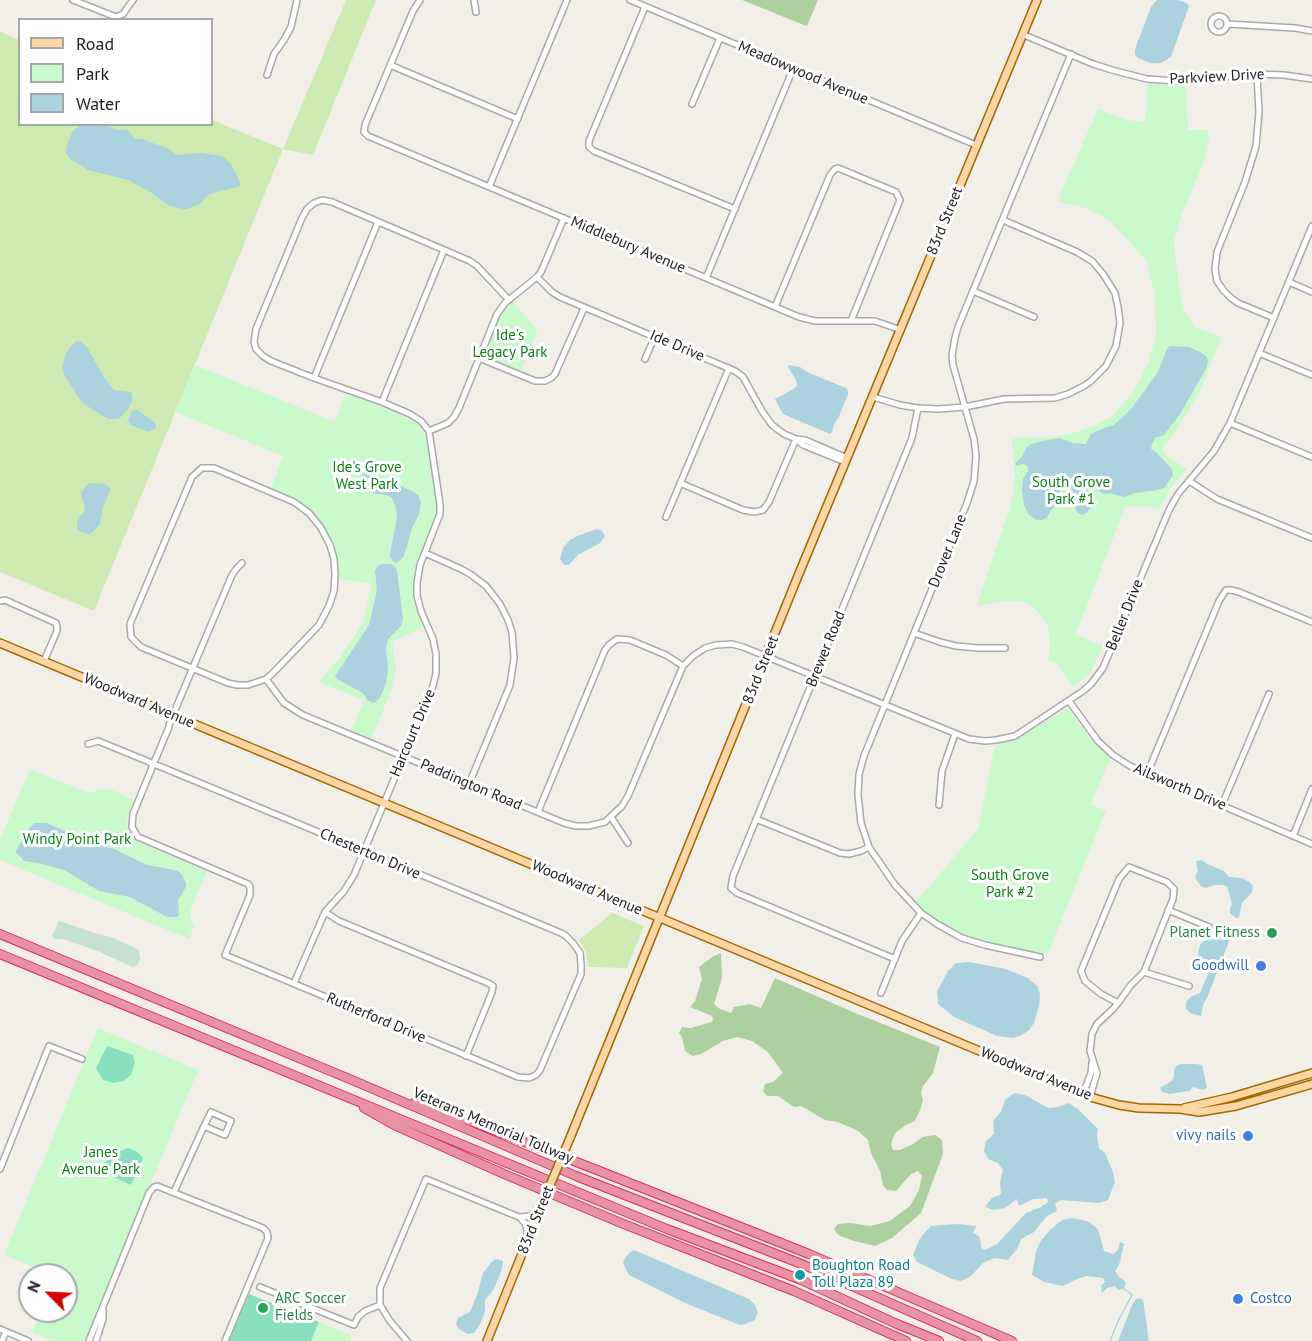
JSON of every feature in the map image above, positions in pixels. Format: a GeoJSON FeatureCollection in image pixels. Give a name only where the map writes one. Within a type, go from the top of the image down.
{"type":"FeatureCollection","features":[{"type":"Feature","properties":{"kind":"highway","name":"Veterans Memorial Tollway"},"geometry":{"type":"LineString","coordinates":[[0,934],[576,1176],[804,1265],[976,1341]]}},
{"type":"Feature","properties":{"kind":"highway","name":"Veterans Memorial Tollway"},"geometry":{"type":"LineString","coordinates":[[0,954],[667,1229],[798,1279],[939,1341]]}},
{"type":"Feature","properties":{"kind":"highway"},"geometry":{"type":"LineString","coordinates":[[352,1080],[481,1125],[607,1174],[809,1254],[1012,1341]]}},
{"type":"Feature","properties":{"kind":"highway"},"geometry":{"type":"LineString","coordinates":[[333,1092],[394,1125],[504,1174],[794,1291],[906,1341]]}},
{"type":"Feature","properties":{"kind":"main road","name":"83rd Street"},"geometry":{"type":"LineString","coordinates":[[487,1341],[658,917],[1037,0]]}},
{"type":"Feature","properties":{"kind":"main road","name":"Woodward Avenue"},"geometry":{"type":"LineString","coordinates":[[0,643],[1086,1096],[1119,1105],[1180,1109],[1199,1113],[1236,1106],[1312,1084]]}},
{"type":"Feature","properties":{"kind":"main road","name":"Woodward Avenue"},"geometry":{"type":"LineString","coordinates":[[1180,1109],[1232,1097],[1312,1073]]}},
{"type":"Feature","properties":{"kind":"street"},"geometry":{"type":"LineString","coordinates":[[73,0],[116,17],[123,14],[133,0]]}},
{"type":"Feature","properties":{"kind":"street"},"geometry":{"type":"LineString","coordinates":[[267,75],[274,54],[291,27],[297,0]]}},
{"type":"Feature","properties":{"kind":"street"},"geometry":{"type":"LineString","coordinates":[[420,0],[390,65],[518,119]]}},
{"type":"Feature","properties":{"kind":"street"},"geometry":{"type":"LineString","coordinates":[[474,0],[476,12]]}},
{"type":"Feature","properties":{"kind":"street"},"geometry":{"type":"LineString","coordinates":[[489,187],[567,0]]}},
{"type":"Feature","properties":{"kind":"street","name":"Meadowwood Avenue"},"geometry":{"type":"LineString","coordinates":[[630,0],[976,145]]}},
{"type":"Feature","properties":{"kind":"street"},"geometry":{"type":"LineString","coordinates":[[645,7],[589,141],[589,147],[735,209]]}},
{"type":"Feature","properties":{"kind":"street"},"geometry":{"type":"LineString","coordinates":[[1228,24],[1312,31]]}},
{"type":"Feature","properties":{"kind":"street","name":"Parkview Drive"},"geometry":{"type":"LineString","coordinates":[[1022,34],[1112,70],[1147,79],[1176,81],[1257,74],[1312,79]]}},
{"type":"Feature","properties":{"kind":"street"},"geometry":{"type":"LineString","coordinates":[[692,104],[720,38]]}},
{"type":"Feature","properties":{"kind":"street","name":"Drover Lane"},"geometry":{"type":"LineString","coordinates":[[1040,957],[962,938],[921,913],[895,885],[869,847],[861,823],[858,795],[864,756],[968,504],[974,481],[975,447],[952,365],[958,327],[1071,54]]}},
{"type":"Feature","properties":{"kind":"street","name":"Middlebury Avenue"},"geometry":{"type":"LineString","coordinates":[[390,65],[365,125],[364,132],[368,136],[799,317],[815,321],[875,321],[901,330]]}},
{"type":"Feature","properties":{"kind":"street"},"geometry":{"type":"LineString","coordinates":[[706,278],[793,69]]}},
{"type":"Feature","properties":{"kind":"street"},"geometry":{"type":"LineString","coordinates":[[1257,74],[1259,112],[1254,154],[1217,252],[1215,269],[1217,281],[1231,298],[1274,318]]}},
{"type":"Feature","properties":{"kind":"street"},"geometry":{"type":"LineString","coordinates":[[775,307],[830,175],[835,169],[841,169],[896,192],[900,198],[900,203],[850,321]]}},
{"type":"Feature","properties":{"kind":"street"},"geometry":{"type":"LineString","coordinates":[[508,300],[470,261],[332,202],[322,200],[314,202],[302,218],[256,330],[256,349],[271,361],[416,417],[429,431],[447,423],[454,417],[497,314],[508,300],[537,277],[564,218]]}},
{"type":"Feature","properties":{"kind":"street"},"geometry":{"type":"LineString","coordinates":[[873,397],[900,405],[938,409],[965,407],[1004,399],[1046,399],[1068,394],[1084,386],[1101,372],[1114,351],[1118,337],[1119,315],[1115,293],[1099,268],[1077,252],[1002,220]]}},
{"type":"Feature","properties":{"kind":"street"},"geometry":{"type":"LineString","coordinates":[[314,378],[378,222]]}},
{"type":"Feature","properties":{"kind":"street","name":"Beller Drive"},"geometry":{"type":"LineString","coordinates":[[683,666],[705,648],[721,644],[737,645],[955,734],[985,741],[1015,736],[1069,701],[1091,684],[1103,668],[1165,518],[1178,494],[1214,451],[1230,423],[1312,226]]}},
{"type":"Feature","properties":{"kind":"street"},"geometry":{"type":"LineString","coordinates":[[382,402],[444,250]]}},
{"type":"Feature","properties":{"kind":"street","name":"Ide Drive"},"geometry":{"type":"LineString","coordinates":[[537,277],[552,292],[584,308],[729,368],[743,377],[772,425],[784,434],[804,440],[846,460]]}},
{"type":"Feature","properties":{"kind":"street"},"geometry":{"type":"LineString","coordinates":[[1289,282],[1312,292]]}},
{"type":"Feature","properties":{"kind":"street"},"geometry":{"type":"LineString","coordinates":[[973,291],[1034,317]]}},
{"type":"Feature","properties":{"kind":"street"},"geometry":{"type":"LineString","coordinates":[[479,358],[535,381],[545,381],[555,374],[561,363],[584,308]]}},
{"type":"Feature","properties":{"kind":"street"},"geometry":{"type":"LineString","coordinates":[[645,359],[655,336]]}},
{"type":"Feature","properties":{"kind":"street"},"geometry":{"type":"LineString","coordinates":[[1259,353],[1312,375]]}},
{"type":"Feature","properties":{"kind":"street"},"geometry":{"type":"LineString","coordinates":[[666,517],[729,368]]}},
{"type":"Feature","properties":{"kind":"street","name":"Brewer Road"},"geometry":{"type":"LineString","coordinates":[[895,959],[737,893],[731,888],[733,876],[912,438],[918,408]]}},
{"type":"Feature","properties":{"kind":"street"},"geometry":{"type":"LineString","coordinates":[[1230,423],[1312,457]]}},
{"type":"Feature","properties":{"kind":"street","name":"Harcourt Drive"},"geometry":{"type":"LineString","coordinates":[[294,983],[325,912],[350,884],[433,686],[436,654],[433,639],[417,596],[418,572],[440,514],[429,431]]}},
{"type":"Feature","properties":{"kind":"street"},"geometry":{"type":"LineString","coordinates":[[681,483],[743,510],[754,512],[763,510],[770,502],[796,439]]}},
{"type":"Feature","properties":{"kind":"street"},"geometry":{"type":"LineString","coordinates":[[202,468],[214,468],[294,502],[318,523],[332,551],[335,583],[325,615],[315,629],[266,679],[248,685],[228,683],[143,648],[137,645],[131,637],[130,624],[192,477],[202,468]]}},
{"type":"Feature","properties":{"kind":"street"},"geometry":{"type":"LineString","coordinates":[[1189,481],[1217,499],[1312,538]]}},
{"type":"Feature","properties":{"kind":"street"},"geometry":{"type":"LineString","coordinates":[[425,553],[461,569],[486,586],[500,604],[512,632],[514,658],[510,685],[469,784]]}},
{"type":"Feature","properties":{"kind":"street"},"geometry":{"type":"LineString","coordinates":[[153,764],[232,575],[242,563]]}},
{"type":"Feature","properties":{"kind":"street"},"geometry":{"type":"LineString","coordinates":[[1147,774],[1219,601],[1226,590],[1239,592],[1312,622]]}},
{"type":"Feature","properties":{"kind":"street"},"geometry":{"type":"LineString","coordinates":[[0,601],[5,600],[56,623],[57,631],[44,661]]}},
{"type":"Feature","properties":{"kind":"street"},"geometry":{"type":"LineString","coordinates":[[914,633],[956,646],[1005,648]]}},
{"type":"Feature","properties":{"kind":"street"},"geometry":{"type":"LineString","coordinates":[[538,812],[607,646],[616,639],[630,640],[666,655],[683,666],[628,796],[611,818],[628,843]]}},
{"type":"Feature","properties":{"kind":"street","name":"Paddington Road"},"geometry":{"type":"LineString","coordinates":[[266,679],[278,696],[295,711],[564,823],[588,826],[605,822],[611,818]]}},
{"type":"Feature","properties":{"kind":"street"},"geometry":{"type":"LineString","coordinates":[[1222,805],[1269,694]]}},
{"type":"Feature","properties":{"kind":"street","name":"Ailsworth Drive"},"geometry":{"type":"LineString","coordinates":[[1069,701],[1092,734],[1121,760],[1147,774],[1312,844]]}},
{"type":"Feature","properties":{"kind":"street"},"geometry":{"type":"LineString","coordinates":[[939,805],[942,771],[955,734]]}},
{"type":"Feature","properties":{"kind":"street","name":"Chesterton Drive"},"geometry":{"type":"LineString","coordinates":[[88,744],[98,741],[103,743],[561,933],[570,939],[580,953],[579,979],[543,1065],[536,1075],[529,1078]]}},
{"type":"Feature","properties":{"kind":"street","name":"Rutherford Drive"},"geometry":{"type":"LineString","coordinates":[[153,764],[132,818],[132,827],[137,835],[245,882],[250,887],[250,895],[225,955],[466,1056],[518,1077],[529,1078]]}},
{"type":"Feature","properties":{"kind":"street"},"geometry":{"type":"LineString","coordinates":[[1293,836],[1312,789]]}},
{"type":"Feature","properties":{"kind":"street"},"geometry":{"type":"LineString","coordinates":[[756,819],[840,853],[861,852],[869,847]]}},
{"type":"Feature","properties":{"kind":"street"},"geometry":{"type":"LineString","coordinates":[[1086,1096],[1097,1073],[1090,1051],[1090,1040],[1094,1028],[1118,1003],[1144,972],[1173,899],[1174,890],[1167,882],[1128,867],[1119,879],[1081,970],[1085,981],[1101,994],[1118,1003]]}},
{"type":"Feature","properties":{"kind":"street"},"geometry":{"type":"LineString","coordinates":[[1168,910],[1209,927]]}},
{"type":"Feature","properties":{"kind":"street"},"geometry":{"type":"LineString","coordinates":[[325,912],[339,921],[493,986],[466,1056]]}},
{"type":"Feature","properties":{"kind":"street"},"geometry":{"type":"LineString","coordinates":[[881,993],[906,934],[921,913]]}},
{"type":"Feature","properties":{"kind":"street"},"geometry":{"type":"LineString","coordinates":[[1144,972],[1189,986]]}},
{"type":"Feature","properties":{"kind":"street"},"geometry":{"type":"LineString","coordinates":[[0,1169],[49,1046],[82,1059]]}},
{"type":"Feature","properties":{"kind":"street"},"geometry":{"type":"LineString","coordinates":[[174,1192],[204,1126],[211,1112],[231,1121],[225,1135],[204,1126]]}},
{"type":"Feature","properties":{"kind":"street"},"geometry":{"type":"LineString","coordinates":[[407,1341],[394,1327],[380,1305],[380,1288],[426,1179],[519,1217],[526,1226],[526,1243]]}},
{"type":"Feature","properties":{"kind":"street"},"geometry":{"type":"LineString","coordinates":[[88,1341],[151,1189],[157,1186],[263,1228],[268,1234],[225,1341]]}},
{"type":"Feature","properties":{"kind":"street"},"geometry":{"type":"LineString","coordinates":[[519,1217],[530,1216],[541,1207]]}},
{"type":"Feature","properties":{"kind":"street"},"geometry":{"type":"LineString","coordinates":[[260,1287],[354,1325],[365,1311],[380,1305]]}},
{"type":"Feature","properties":{"kind":"street"},"geometry":{"type":"LineString","coordinates":[[96,1341],[103,1319],[103,1305]]}},
{"type":"Feature","properties":{"kind":"street"},"geometry":{"type":"LineString","coordinates":[[2,1341],[3,1330],[28,1341]]}},
{"type":"Feature","properties":{"kind":"green space"},"geometry":{"type":"Polygon","coordinates":[[[346,0],[376,0],[313,155],[283,149],[346,0]]]}},
{"type":"Feature","properties":{"kind":"green space"},"geometry":{"type":"Polygon","coordinates":[[[742,0],[818,0],[807,26],[742,0]]]}},
{"type":"Feature","properties":{"kind":"green space"},"geometry":{"type":"Polygon","coordinates":[[[0,31],[18,40],[18,126],[213,126],[213,120],[283,149],[94,611],[0,572],[0,31]]]}},
{"type":"Feature","properties":{"kind":"green space","name":"South Grove Park #1"},"geometry":{"type":"Polygon","coordinates":[[[1148,83],[1186,84],[1188,130],[1208,130],[1209,139],[1205,159],[1182,214],[1174,241],[1184,311],[1195,327],[1221,337],[1201,389],[1162,449],[1164,454],[1187,469],[1172,487],[1158,510],[1150,506],[1125,507],[1076,634],[1103,646],[1090,673],[1073,687],[1057,664],[1048,659],[1050,646],[1048,626],[1037,611],[1024,601],[1002,601],[978,606],[1010,508],[1015,480],[1012,439],[1059,436],[1096,425],[1112,416],[1134,391],[1148,364],[1156,335],[1155,297],[1147,262],[1107,219],[1086,208],[1059,202],[1098,109],[1127,120],[1145,122],[1148,83]]]}},
{"type":"Feature","properties":{"kind":"green space","name":"Ide's Legacy Park"},"geometry":{"type":"Polygon","coordinates":[[[512,301],[536,328],[537,333],[520,372],[488,359],[485,354],[500,315],[512,301]]]}},
{"type":"Feature","properties":{"kind":"green space","name":"Ide's Grove West Park"},"geometry":{"type":"Polygon","coordinates":[[[195,365],[335,422],[345,394],[390,409],[418,424],[425,435],[437,504],[435,520],[415,567],[413,579],[414,604],[423,627],[392,642],[396,669],[391,691],[371,740],[351,731],[364,700],[318,682],[339,659],[363,623],[372,584],[338,579],[334,545],[322,523],[299,501],[271,488],[283,456],[175,412],[195,365]]]}},
{"type":"Feature","properties":{"kind":"green space","name":"South Grove Park #2"},"geometry":{"type":"Polygon","coordinates":[[[1066,709],[1071,711],[1089,737],[1110,758],[1091,804],[1106,811],[1048,953],[1033,952],[971,938],[934,919],[915,903],[978,829],[995,745],[1019,738],[1066,709]]]}},
{"type":"Feature","properties":{"kind":"green space","name":"Windy Point Park"},"geometry":{"type":"Polygon","coordinates":[[[30,769],[89,793],[108,788],[134,800],[127,823],[134,839],[207,871],[190,912],[192,923],[195,924],[189,939],[0,860],[0,839],[30,769]]]}},
{"type":"Feature","properties":{"kind":"green space"},"geometry":{"type":"Polygon","coordinates":[[[612,913],[644,926],[627,968],[588,967],[586,952],[579,940],[612,913]]]}},
{"type":"Feature","properties":{"kind":"green space"},"geometry":{"type":"Polygon","coordinates":[[[60,921],[111,937],[133,947],[140,955],[138,964],[134,967],[130,966],[100,952],[63,939],[54,939],[52,936],[60,921]]]}},
{"type":"Feature","properties":{"kind":"green space"},"geometry":{"type":"Polygon","coordinates":[[[721,953],[722,978],[714,1004],[720,1009],[731,1013],[734,1007],[750,1004],[761,1008],[775,978],[940,1047],[933,1073],[923,1086],[921,1108],[915,1121],[895,1133],[891,1144],[893,1150],[900,1150],[923,1137],[935,1135],[942,1140],[943,1154],[921,1213],[892,1238],[875,1246],[838,1235],[834,1229],[838,1224],[851,1223],[870,1226],[890,1221],[910,1206],[919,1190],[922,1176],[918,1171],[911,1174],[896,1191],[887,1190],[883,1185],[868,1140],[858,1131],[838,1122],[825,1120],[801,1106],[794,1107],[778,1096],[767,1096],[763,1091],[765,1084],[773,1082],[783,1073],[768,1052],[752,1041],[737,1037],[723,1041],[701,1054],[693,1056],[685,1051],[679,1033],[682,1027],[691,1028],[713,1020],[712,1016],[690,1007],[695,1001],[702,979],[699,967],[721,953]]]}},
{"type":"Feature","properties":{"kind":"green space","name":"Janes Avenue Park"},"geometry":{"type":"Polygon","coordinates":[[[98,1028],[198,1070],[85,1341],[53,1341],[32,1333],[36,1323],[78,1323],[78,1263],[24,1263],[4,1255],[98,1028]]]}},
{"type":"Feature","properties":{"kind":"green space"},"geometry":{"type":"Polygon","coordinates":[[[107,1046],[133,1055],[135,1062],[131,1075],[123,1081],[113,1083],[103,1080],[96,1068],[107,1046]]]}},
{"type":"Feature","properties":{"kind":"green space"},"geometry":{"type":"Polygon","coordinates":[[[128,1148],[136,1151],[143,1158],[131,1185],[102,1172],[105,1162],[112,1154],[128,1148]]]}},
{"type":"Feature","properties":{"kind":"green space","name":"ARC Soccer Fields"},"geometry":{"type":"Polygon","coordinates":[[[249,1294],[319,1322],[311,1341],[229,1341],[249,1294]]]}},
{"type":"Feature","properties":{"kind":"green space"},"geometry":{"type":"Polygon","coordinates":[[[319,1322],[350,1335],[351,1341],[311,1341],[319,1322]]]}},
{"type":"Feature","properties":{"kind":"water"},"geometry":{"type":"Polygon","coordinates":[[[1157,0],[1177,0],[1189,6],[1171,57],[1161,63],[1150,63],[1138,58],[1135,50],[1151,7],[1157,0]]]}},
{"type":"Feature","properties":{"kind":"water"},"geometry":{"type":"Polygon","coordinates":[[[79,126],[108,126],[118,130],[128,130],[136,139],[169,149],[177,155],[201,153],[222,156],[230,163],[241,186],[213,193],[200,204],[187,209],[168,205],[128,180],[88,170],[70,159],[66,152],[73,131],[79,126]]]}},
{"type":"Feature","properties":{"kind":"water"},"geometry":{"type":"Polygon","coordinates":[[[78,341],[87,347],[103,376],[114,390],[132,394],[132,401],[121,417],[108,419],[84,404],[65,376],[62,368],[65,355],[78,341]]]}},
{"type":"Feature","properties":{"kind":"water"},"geometry":{"type":"Polygon","coordinates":[[[1170,346],[1189,347],[1206,356],[1208,360],[1207,367],[1180,414],[1163,436],[1156,437],[1152,444],[1151,449],[1172,469],[1173,475],[1164,488],[1124,497],[1110,493],[1104,494],[1097,490],[1093,478],[1090,477],[1087,482],[1091,506],[1087,513],[1082,515],[1077,512],[1071,497],[1070,482],[1066,481],[1063,482],[1053,508],[1046,518],[1037,520],[1029,515],[1024,505],[1022,490],[1023,479],[1028,471],[1027,465],[1017,466],[1015,463],[1022,457],[1026,448],[1031,444],[1059,438],[1073,443],[1086,444],[1091,434],[1114,425],[1131,409],[1158,372],[1170,346]]]}},
{"type":"Feature","properties":{"kind":"water"},"geometry":{"type":"Polygon","coordinates":[[[789,365],[800,367],[848,391],[830,434],[783,414],[775,399],[797,386],[789,365]]]}},
{"type":"Feature","properties":{"kind":"water"},"geometry":{"type":"Polygon","coordinates":[[[133,410],[138,410],[155,423],[155,429],[149,432],[130,425],[128,419],[133,410]]]}},
{"type":"Feature","properties":{"kind":"water"},"geometry":{"type":"Polygon","coordinates":[[[368,472],[414,492],[420,499],[419,514],[412,528],[404,556],[395,563],[390,553],[397,517],[396,508],[389,496],[375,494],[364,489],[362,477],[368,472]]]}},
{"type":"Feature","properties":{"kind":"water"},"geometry":{"type":"Polygon","coordinates":[[[91,483],[105,484],[110,491],[103,507],[100,524],[88,534],[79,531],[77,522],[85,507],[81,493],[91,483]]]}},
{"type":"Feature","properties":{"kind":"water"},"geometry":{"type":"Polygon","coordinates":[[[597,529],[605,536],[600,543],[578,555],[569,565],[564,565],[560,559],[563,548],[570,540],[597,529]]]}},
{"type":"Feature","properties":{"kind":"water"},"geometry":{"type":"Polygon","coordinates":[[[392,564],[397,570],[403,619],[401,626],[388,639],[386,683],[380,698],[374,703],[368,701],[363,693],[335,676],[369,625],[377,590],[375,571],[379,565],[392,564]]]}},
{"type":"Feature","properties":{"kind":"water"},"geometry":{"type":"Polygon","coordinates":[[[35,823],[46,823],[88,844],[112,848],[147,865],[178,871],[186,883],[178,900],[179,915],[167,917],[130,897],[99,891],[64,870],[24,861],[16,852],[28,829],[35,823]]]}},
{"type":"Feature","properties":{"kind":"water"},"geometry":{"type":"Polygon","coordinates":[[[1202,860],[1224,871],[1229,877],[1242,878],[1253,886],[1252,892],[1242,903],[1239,917],[1236,918],[1230,913],[1232,904],[1227,886],[1214,885],[1206,888],[1197,881],[1196,861],[1202,860]]]}},
{"type":"Feature","properties":{"kind":"water"},"geometry":{"type":"Polygon","coordinates":[[[1228,932],[1231,934],[1230,939],[1203,1005],[1201,1016],[1190,1013],[1186,1008],[1186,1002],[1190,997],[1200,993],[1212,965],[1199,957],[1200,945],[1204,941],[1228,932]]]}},
{"type":"Feature","properties":{"kind":"water"},"geometry":{"type":"Polygon","coordinates":[[[969,962],[1006,969],[1028,978],[1037,986],[1040,994],[1039,1006],[1034,1023],[1029,1030],[1013,1038],[997,1036],[954,1017],[938,1004],[937,991],[948,971],[956,963],[969,962]]]}},
{"type":"Feature","properties":{"kind":"water"},"geometry":{"type":"Polygon","coordinates":[[[1181,1064],[1202,1065],[1207,1088],[1203,1090],[1193,1087],[1189,1091],[1170,1094],[1162,1092],[1160,1088],[1172,1081],[1176,1066],[1181,1064]]]}},
{"type":"Feature","properties":{"kind":"water"},"geometry":{"type":"Polygon","coordinates":[[[1014,1093],[1025,1095],[1048,1108],[1069,1103],[1078,1109],[1098,1129],[1099,1148],[1105,1153],[1115,1182],[1108,1200],[1099,1203],[1061,1200],[1055,1204],[1057,1211],[1047,1216],[1034,1232],[1021,1239],[1017,1249],[1008,1260],[994,1258],[983,1263],[971,1276],[961,1281],[952,1279],[917,1262],[913,1255],[920,1238],[931,1226],[957,1224],[976,1226],[973,1233],[979,1236],[981,1248],[985,1250],[997,1244],[1026,1213],[1048,1202],[1047,1198],[1033,1199],[1019,1206],[1017,1199],[1005,1208],[994,1210],[985,1207],[992,1198],[1001,1194],[1000,1183],[1003,1170],[998,1163],[988,1159],[984,1151],[986,1141],[994,1134],[993,1121],[1001,1112],[1005,1100],[1014,1093]]]}},
{"type":"Feature","properties":{"kind":"water"},"geometry":{"type":"Polygon","coordinates":[[[1072,1218],[1087,1221],[1098,1229],[1104,1251],[1113,1254],[1118,1250],[1120,1242],[1124,1244],[1119,1265],[1115,1271],[1126,1282],[1124,1289],[1118,1290],[1115,1286],[1107,1288],[1102,1293],[1101,1286],[1105,1282],[1103,1278],[1086,1276],[1063,1286],[1044,1282],[1032,1275],[1040,1242],[1062,1220],[1072,1218]]]}},
{"type":"Feature","properties":{"kind":"water"},"geometry":{"type":"Polygon","coordinates":[[[634,1250],[749,1299],[758,1312],[755,1320],[740,1325],[685,1303],[629,1275],[623,1263],[629,1253],[634,1250]]]}},
{"type":"Feature","properties":{"kind":"water"},"geometry":{"type":"Polygon","coordinates":[[[497,1259],[503,1261],[502,1269],[494,1289],[485,1300],[485,1311],[480,1324],[474,1333],[467,1334],[456,1324],[458,1318],[470,1312],[483,1273],[497,1259]]]}},
{"type":"Feature","properties":{"kind":"water"},"geometry":{"type":"Polygon","coordinates":[[[1136,1299],[1143,1300],[1149,1341],[1118,1341],[1132,1305],[1136,1299]]]}},
{"type":"Feature","properties":{"kind":"waterway"},"geometry":{"type":"LineString","coordinates":[[1110,1341],[1132,1295],[1123,1288]]}},
{"type":"Feature","properties":{"kind":"place","name":"Planet Fitness"},"geometry":{"type":"Point","coordinates":[1272,933]}},
{"type":"Feature","properties":{"kind":"place","name":"Goodwill"},"geometry":{"type":"Point","coordinates":[1261,966]}},
{"type":"Feature","properties":{"kind":"place","name":"vivy nails"},"geometry":{"type":"Point","coordinates":[1248,1136]}},
{"type":"Feature","properties":{"kind":"place","name":"Boughton Road Toll Plaza 89"},"geometry":{"type":"Point","coordinates":[800,1275]}},
{"type":"Feature","properties":{"kind":"place","name":"Costco"},"geometry":{"type":"Point","coordinates":[1238,1299]}},
{"type":"Feature","properties":{"kind":"place","name":"ARC Soccer Fields"},"geometry":{"type":"Point","coordinates":[263,1308]}}]}
